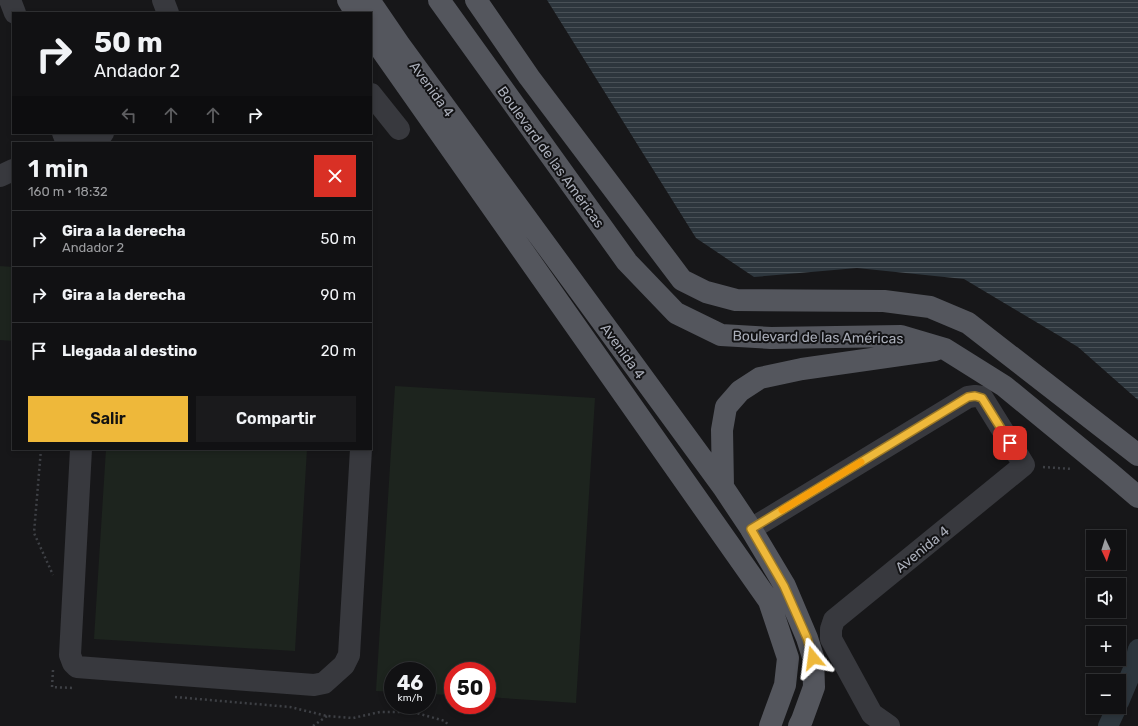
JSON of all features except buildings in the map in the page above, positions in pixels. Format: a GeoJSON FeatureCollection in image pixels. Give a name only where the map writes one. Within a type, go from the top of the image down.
{"type":"FeatureCollection","features":[{"type":"Feature","properties":{"kind":"main road"},"geometry":{"type":"LineString","coordinates":[[348,0],[355,12]]}},
{"type":"Feature","properties":{"kind":"main road","name":"Avenida 4"},"geometry":{"type":"LineString","coordinates":[[369,0],[399,44],[723,487],[751,529],[784,586],[807,638],[813,658],[814,687],[799,726]]}},
{"type":"Feature","properties":{"kind":"main road","name":"Boulevard de las Américas"},"geometry":{"type":"LineString","coordinates":[[439,0],[627,262],[676,314],[721,335],[771,338],[901,336],[945,349],[1004,386],[1138,497]]}},
{"type":"Feature","properties":{"kind":"main road"},"geometry":{"type":"LineString","coordinates":[[476,0],[529,77],[682,280],[706,292],[736,300],[884,301],[930,307],[968,323],[1134,448]]}},
{"type":"Feature","properties":{"kind":"main road","name":"Avenida 4"},"geometry":{"type":"LineString","coordinates":[[372,36],[769,601],[788,658],[785,685],[770,726]]}},
{"type":"Feature","properties":{"kind":"main road"},"geometry":{"type":"LineString","coordinates":[[723,487],[722,430],[726,406],[740,391],[760,378],[802,369],[945,349]]}},
{"type":"Feature","properties":{"kind":"street"},"geometry":{"type":"LineString","coordinates":[[10,0],[15,12]]}},
{"type":"Feature","properties":{"kind":"street"},"geometry":{"type":"LineString","coordinates":[[163,0],[168,12]]}},
{"type":"Feature","properties":{"kind":"street"},"geometry":{"type":"LineString","coordinates":[[372,95],[399,129]]}},
{"type":"Feature","properties":{"kind":"street"},"geometry":{"type":"LineString","coordinates":[[82,142],[102,134]]}},
{"type":"Feature","properties":{"kind":"street"},"geometry":{"type":"LineString","coordinates":[[0,176],[12,170]]}},
{"type":"Feature","properties":{"kind":"street"},"geometry":{"type":"LineString","coordinates":[[751,529],[968,397],[975,396],[982,398],[1024,465]]}},
{"type":"Feature","properties":{"kind":"street"},"geometry":{"type":"LineString","coordinates":[[81,450],[70,655],[73,663],[77,667],[314,685],[324,683],[344,665],[349,655],[361,450]]}},
{"type":"Feature","properties":{"kind":"street","name":"Avenida 4"},"geometry":{"type":"LineString","coordinates":[[874,722],[831,639],[831,629],[834,620],[1024,465]]}},
{"type":"Feature","properties":{"kind":"path"},"geometry":{"type":"LineString","coordinates":[[1024,465],[1079,470]]}},
{"type":"Feature","properties":{"kind":"path"},"geometry":{"type":"LineString","coordinates":[[313,726],[327,716]]}},
{"type":"Feature","properties":{"kind":"shaded area"},"geometry":{"type":"Polygon","coordinates":[[[547,0],[1138,0],[1138,400],[1078,347],[964,279],[857,268],[754,277],[696,238],[547,0]]]}},
{"type":"Feature","properties":{"kind":"shaded area"},"geometry":{"type":"Polygon","coordinates":[[[0,266],[12,267],[12,341],[0,340],[0,266]]]}},
{"type":"Feature","properties":{"kind":"shaded area"},"geometry":{"type":"Polygon","coordinates":[[[395,386],[595,398],[576,703],[496,698],[496,662],[444,662],[444,695],[436,694],[436,662],[384,662],[384,691],[376,691],[395,386]]]}},
{"type":"Feature","properties":{"kind":"shaded area"},"geometry":{"type":"Polygon","coordinates":[[[106,450],[307,450],[295,651],[94,639],[106,450]]]}},
{"type":"Feature","properties":{"kind":"waterway"},"geometry":{"type":"LineString","coordinates":[[1126,686],[1133,669],[1138,649]]}},
{"type":"Feature","properties":{"kind":"waterway"},"geometry":{"type":"LineString","coordinates":[[1108,726],[1114,714]]}},
{"type":"Feature","properties":{"kind":"slow traffic"},"geometry":{"type":"LineString","coordinates":[[782,510],[861,462]]}},
{"type":"Feature","properties":{"kind":"route"},"geometry":{"type":"LineString","coordinates":[[813,658],[807,638],[784,586],[751,529],[968,397],[975,396],[982,398],[1010,443]]}}]}
